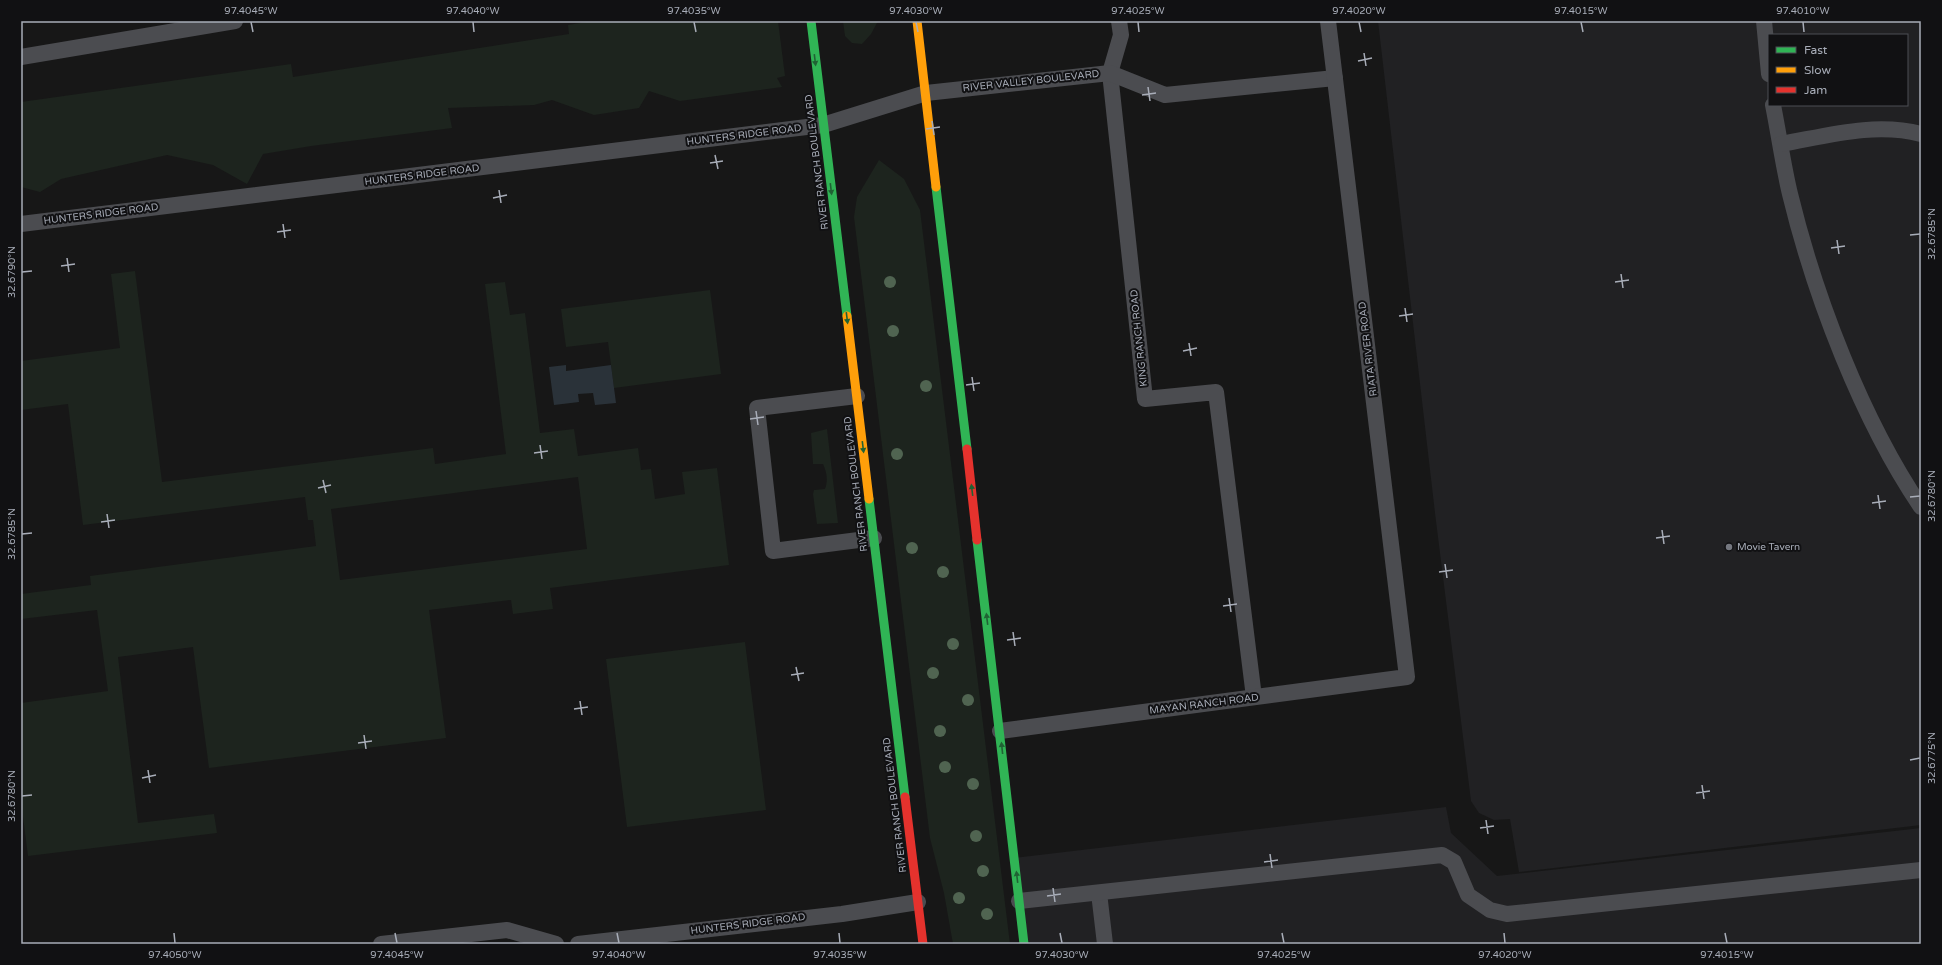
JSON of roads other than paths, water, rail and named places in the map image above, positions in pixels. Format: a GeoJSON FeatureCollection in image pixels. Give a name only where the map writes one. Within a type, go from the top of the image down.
{"type":"FeatureCollection","features":[{"type":"Feature","properties":{"kind":"street","name":"RIVER RANCH BOULEVARD"},"geometry":{"type":"LineString","coordinates":[[811,21],[923,944]]}},
{"type":"Feature","properties":{"kind":"street"},"geometry":{"type":"LineString","coordinates":[[917,21],[1024,944]]}},
{"type":"Feature","properties":{"kind":"lane"},"geometry":{"type":"LineString","coordinates":[[21,57],[149,28],[235,21]]}},
{"type":"Feature","properties":{"kind":"lane","name":"KING RANCH ROAD"},"geometry":{"type":"LineString","coordinates":[[1119,21],[1121,35],[1110,73],[1145,399],[1216,392],[1254,697]]}},
{"type":"Feature","properties":{"kind":"lane","name":"RIATA RIVER ROAD"},"geometry":{"type":"LineString","coordinates":[[1328,21],[1407,677]]}},
{"type":"Feature","properties":{"kind":"lane"},"geometry":{"type":"LineString","coordinates":[[1764,21],[1768,63]]}},
{"type":"Feature","properties":{"kind":"lane","name":"RIVER VALLEY BOULEVARD"},"geometry":{"type":"LineString","coordinates":[[823,125],[926,93],[1110,73],[1165,95],[1335,78]]}},
{"type":"Feature","properties":{"kind":"lane"},"geometry":{"type":"LineString","coordinates":[[1773,106],[1790,194],[1827,313],[1850,373],[1873,422],[1894,463],[1921,507]]}},
{"type":"Feature","properties":{"kind":"lane","name":"HUNTERS RIDGE ROAD"},"geometry":{"type":"LineString","coordinates":[[21,224],[823,125]]}},
{"type":"Feature","properties":{"kind":"lane"},"geometry":{"type":"LineString","coordinates":[[1781,144],[1868,129],[1903,130],[1921,134]]}},
{"type":"Feature","properties":{"kind":"lane"},"geometry":{"type":"LineString","coordinates":[[856,396],[757,408],[773,551],[874,538]]}},
{"type":"Feature","properties":{"kind":"lane","name":"MAYAN RANCH ROAD"},"geometry":{"type":"LineString","coordinates":[[1000,731],[1407,677]]}},
{"type":"Feature","properties":{"kind":"lane"},"geometry":{"type":"LineString","coordinates":[[1019,901],[1442,855],[1454,862],[1468,895],[1490,910],[1507,914],[1921,870]]}},
{"type":"Feature","properties":{"kind":"lane"},"geometry":{"type":"LineString","coordinates":[[1099,893],[1105,944]]}},
{"type":"Feature","properties":{"kind":"lane","name":"HUNTERS RIDGE ROAD"},"geometry":{"type":"LineString","coordinates":[[578,944],[842,914],[918,902]]}},
{"type":"Feature","properties":{"kind":"lane"},"geometry":{"type":"LineString","coordinates":[[381,944],[506,930],[556,944]]}},
{"type":"Feature","properties":{"kind":"place","name":"Movie Tavern"},"geometry":{"type":"Point","coordinates":[1729,547]}}]}
